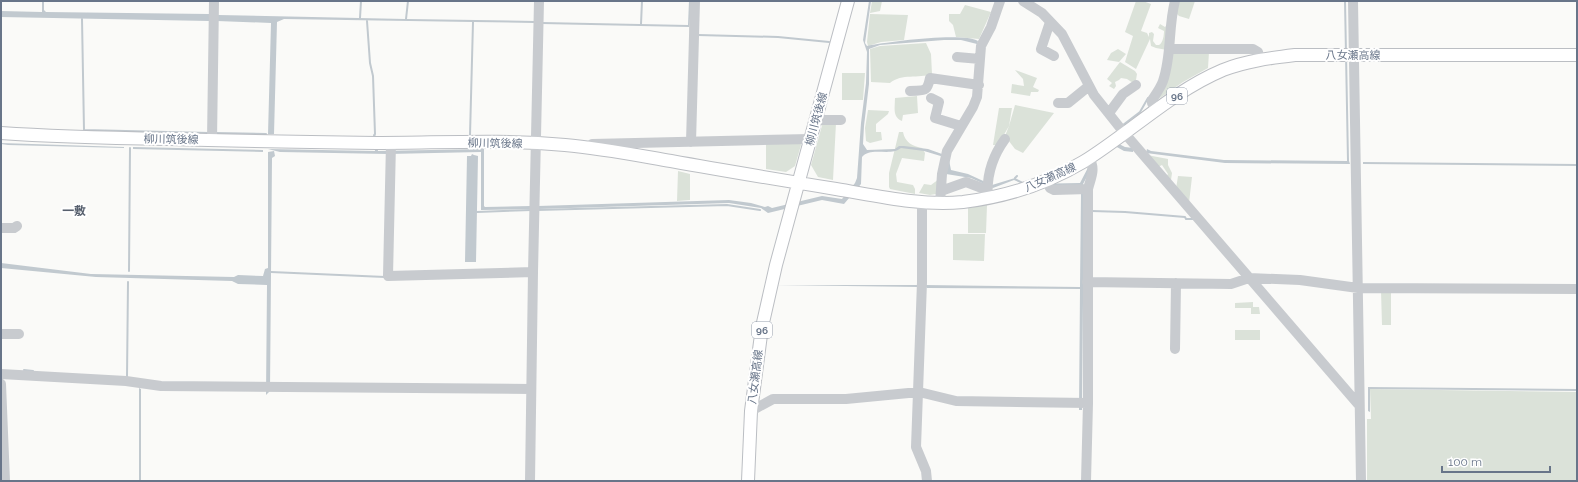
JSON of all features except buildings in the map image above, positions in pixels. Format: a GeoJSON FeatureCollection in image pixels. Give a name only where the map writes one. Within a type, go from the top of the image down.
{"type":"FeatureCollection","features":[{"type":"Feature","properties":{"kind":"main road","name":"柳川筑後線"},"geometry":{"type":"LineString","coordinates":[[1,133],[44,136],[212,140],[391,143],[490,142],[536,144],[586,148],[798,183],[848,1]]}},
{"type":"Feature","properties":{"kind":"main road","name":"八女瀬高線"},"geometry":{"type":"LineString","coordinates":[[748,481],[751,411],[762,327],[776,265],[798,183],[893,199],[922,202],[940,197],[962,202],[987,194],[1014,192],[1046,180],[1089,158],[1199,82],[1223,70],[1260,60],[1295,55],[1577,55]]}},
{"type":"Feature","properties":{"kind":"street"},"geometry":{"type":"LineString","coordinates":[[212,140],[214,1]]}},
{"type":"Feature","properties":{"kind":"street"},"geometry":{"type":"LineString","coordinates":[[530,481],[532,272],[539,1]]}},
{"type":"Feature","properties":{"kind":"street"},"geometry":{"type":"LineString","coordinates":[[691,142],[695,1]]}},
{"type":"Feature","properties":{"kind":"street"},"geometry":{"type":"LineString","coordinates":[[940,197],[947,150],[977,97],[981,46],[1000,1]]}},
{"type":"Feature","properties":{"kind":"street"},"geometry":{"type":"LineString","coordinates":[[1023,1],[1042,13],[1062,34],[1094,95],[1108,113],[1358,404]]}},
{"type":"Feature","properties":{"kind":"street"},"geometry":{"type":"LineString","coordinates":[[1157,110],[1152,103],[1152,100],[1163,82],[1175,1]]}},
{"type":"Feature","properties":{"kind":"street"},"geometry":{"type":"LineString","coordinates":[[1353,1],[1358,288],[1358,404],[1361,481]]}},
{"type":"Feature","properties":{"kind":"street"},"geometry":{"type":"LineString","coordinates":[[1050,22],[1041,49],[1054,56]]}},
{"type":"Feature","properties":{"kind":"street"},"geometry":{"type":"LineString","coordinates":[[1169,49],[1254,49],[1258,52],[1260,60]]}},
{"type":"Feature","properties":{"kind":"street"},"geometry":{"type":"LineString","coordinates":[[957,57],[980,59]]}},
{"type":"Feature","properties":{"kind":"street"},"geometry":{"type":"LineString","coordinates":[[910,91],[925,90],[928,88],[930,78],[979,86]]}},
{"type":"Feature","properties":{"kind":"street"},"geometry":{"type":"LineString","coordinates":[[1108,113],[1124,94],[1136,85]]}},
{"type":"Feature","properties":{"kind":"street"},"geometry":{"type":"LineString","coordinates":[[1058,103],[1068,103],[1089,86]]}},
{"type":"Feature","properties":{"kind":"street"},"geometry":{"type":"LineString","coordinates":[[931,98],[939,102],[936,118],[961,126]]}},
{"type":"Feature","properties":{"kind":"street"},"geometry":{"type":"LineString","coordinates":[[816,120],[841,120]]}},
{"type":"Feature","properties":{"kind":"street"},"geometry":{"type":"LineString","coordinates":[[588,145],[810,139]]}},
{"type":"Feature","properties":{"kind":"street"},"geometry":{"type":"LineString","coordinates":[[940,197],[966,182],[987,194],[989,170],[999,147],[1005,139]]}},
{"type":"Feature","properties":{"kind":"street"},"geometry":{"type":"LineString","coordinates":[[391,143],[388,276],[532,272]]}},
{"type":"Feature","properties":{"kind":"street"},"geometry":{"type":"LineString","coordinates":[[1086,481],[1088,403],[1088,189],[1094,170],[1089,158]]}},
{"type":"Feature","properties":{"kind":"street"},"geometry":{"type":"LineString","coordinates":[[1046,180],[1050,188],[1054,190],[1088,189]]}},
{"type":"Feature","properties":{"kind":"street"},"geometry":{"type":"LineString","coordinates":[[922,202],[922,282],[916,447],[926,471],[927,481]]}},
{"type":"Feature","properties":{"kind":"street"},"geometry":{"type":"LineString","coordinates":[[1,228],[14,228],[17,226]]}},
{"type":"Feature","properties":{"kind":"street"},"geometry":{"type":"LineString","coordinates":[[1087,282],[1230,284],[1249,278],[1300,280],[1358,288],[1577,289]]}},
{"type":"Feature","properties":{"kind":"street"},"geometry":{"type":"LineString","coordinates":[[1175,349],[1176,283]]}},
{"type":"Feature","properties":{"kind":"street"},"geometry":{"type":"LineString","coordinates":[[1,334],[19,334]]}},
{"type":"Feature","properties":{"kind":"street"},"geometry":{"type":"LineString","coordinates":[[1,374],[126,381],[161,386],[531,389]]}},
{"type":"Feature","properties":{"kind":"street"},"geometry":{"type":"LineString","coordinates":[[1,384],[4,481]]}},
{"type":"Feature","properties":{"kind":"street"},"geometry":{"type":"LineString","coordinates":[[751,411],[773,399],[846,399],[919,392],[956,401],[1088,403]]}},
{"type":"Feature","properties":{"kind":"shaded area"},"geometry":{"type":"Polygon","coordinates":[[[42,1],[44,1],[44,10],[46,12],[209,14],[209,21],[1,17],[1,11],[42,12],[42,1]]]}},
{"type":"Feature","properties":{"kind":"shaded area"},"geometry":{"type":"Polygon","coordinates":[[[407,1],[409,1],[407,19],[535,21],[534,23],[474,22],[471,135],[469,135],[472,22],[284,19],[277,22],[274,134],[268,134],[271,23],[217,21],[218,15],[405,19],[407,1]]]}},
{"type":"Feature","properties":{"kind":"shaded area"},"geometry":{"type":"Polygon","coordinates":[[[689,1],[691,1],[689,35],[689,27],[542,24],[542,22],[688,25],[689,1]]]}},
{"type":"Feature","properties":{"kind":"shaded area"},"geometry":{"type":"Polygon","coordinates":[[[869,1],[871,1],[865,43],[867,46],[907,40],[957,37],[969,38],[978,41],[977,44],[961,40],[944,40],[880,45],[869,49],[869,84],[863,144],[867,150],[895,149],[899,146],[928,149],[942,154],[949,160],[951,170],[968,174],[992,185],[1015,178],[1027,184],[1080,183],[1093,158],[1115,142],[1125,147],[1133,148],[1133,152],[1124,151],[1115,146],[1096,160],[1083,184],[1084,186],[1027,186],[1014,180],[993,188],[971,178],[946,174],[944,157],[924,151],[901,148],[892,152],[870,152],[862,157],[861,184],[844,204],[822,200],[768,213],[761,208],[729,203],[538,209],[538,206],[729,200],[751,203],[765,207],[768,206],[772,208],[822,196],[842,199],[855,183],[857,178],[861,123],[866,83],[867,52],[863,40],[869,1]]]}},
{"type":"Feature","properties":{"kind":"shaded area"},"geometry":{"type":"Polygon","coordinates":[[[872,1],[882,1],[880,11],[870,13],[872,1]]]}},
{"type":"Feature","properties":{"kind":"shaded area"},"geometry":{"type":"Polygon","coordinates":[[[1136,1],[1143,1],[1151,4],[1141,31],[1147,33],[1149,37],[1149,33],[1152,32],[1154,34],[1153,41],[1156,45],[1160,44],[1163,37],[1164,31],[1158,28],[1160,24],[1165,27],[1167,25],[1167,50],[1151,46],[1150,39],[1136,69],[1125,62],[1133,36],[1125,32],[1136,1]]]}},
{"type":"Feature","properties":{"kind":"shaded area"},"geometry":{"type":"Polygon","coordinates":[[[1178,1],[1195,1],[1189,19],[1177,14],[1178,1]]]}},
{"type":"Feature","properties":{"kind":"shaded area"},"geometry":{"type":"Polygon","coordinates":[[[1344,1],[1346,1],[1350,164],[1225,163],[1146,153],[1147,149],[1151,151],[1224,160],[1347,161],[1344,1]]]}},
{"type":"Feature","properties":{"kind":"shaded area"},"geometry":{"type":"Polygon","coordinates":[[[965,5],[991,12],[979,39],[956,37],[953,25],[949,21],[949,14],[960,14],[965,5]]]}},
{"type":"Feature","properties":{"kind":"shaded area"},"geometry":{"type":"Polygon","coordinates":[[[870,14],[908,15],[904,40],[881,42],[868,46],[867,42],[870,14]]]}},
{"type":"Feature","properties":{"kind":"shaded area"},"geometry":{"type":"Polygon","coordinates":[[[926,43],[931,54],[932,74],[900,78],[890,83],[871,82],[870,49],[880,46],[926,43]]]}},
{"type":"Feature","properties":{"kind":"shaded area"},"geometry":{"type":"Polygon","coordinates":[[[1118,49],[1126,54],[1119,62],[1107,60],[1111,53],[1118,49]]]}},
{"type":"Feature","properties":{"kind":"shaded area"},"geometry":{"type":"Polygon","coordinates":[[[1173,51],[1209,52],[1208,68],[1183,82],[1157,100],[1173,51]]]}},
{"type":"Feature","properties":{"kind":"shaded area"},"geometry":{"type":"Polygon","coordinates":[[[1120,62],[1135,71],[1137,74],[1136,80],[1133,83],[1127,79],[1121,78],[1115,82],[1116,86],[1114,89],[1109,86],[1112,83],[1107,79],[1120,62]]]}},
{"type":"Feature","properties":{"kind":"shaded area"},"geometry":{"type":"Polygon","coordinates":[[[1015,70],[1037,78],[1033,87],[1039,90],[1038,92],[1031,92],[1030,96],[1011,93],[1012,84],[1024,86],[1023,79],[1015,70]]]}},
{"type":"Feature","properties":{"kind":"shaded area"},"geometry":{"type":"Polygon","coordinates":[[[842,73],[865,73],[863,100],[842,100],[842,73]]]}},
{"type":"Feature","properties":{"kind":"shaded area"},"geometry":{"type":"Polygon","coordinates":[[[917,96],[918,113],[903,115],[902,121],[899,119],[895,114],[895,98],[917,96]]]}},
{"type":"Feature","properties":{"kind":"shaded area"},"geometry":{"type":"Polygon","coordinates":[[[1015,105],[1054,113],[1023,153],[1015,149],[1005,136],[1015,105]]]}},
{"type":"Feature","properties":{"kind":"shaded area"},"geometry":{"type":"Polygon","coordinates":[[[999,108],[1012,108],[1009,126],[998,145],[993,145],[999,108]]]}},
{"type":"Feature","properties":{"kind":"shaded area"},"geometry":{"type":"Polygon","coordinates":[[[868,110],[889,111],[888,114],[876,124],[876,132],[881,132],[882,140],[870,143],[866,141],[865,128],[868,110]]]}},
{"type":"Feature","properties":{"kind":"shaded area"},"geometry":{"type":"Polygon","coordinates":[[[823,122],[836,123],[833,180],[818,177],[811,165],[823,122]]]}},
{"type":"Feature","properties":{"kind":"shaded area"},"geometry":{"type":"Polygon","coordinates":[[[375,132],[378,151],[484,149],[484,206],[531,206],[531,209],[481,210],[481,152],[388,154],[280,152],[268,149],[375,151],[373,135],[375,132]]]}},
{"type":"Feature","properties":{"kind":"shaded area"},"geometry":{"type":"Polygon","coordinates":[[[899,132],[903,132],[908,141],[913,145],[922,148],[925,153],[924,161],[902,158],[896,174],[897,182],[913,185],[915,194],[890,189],[889,187],[889,173],[899,132]]]}},
{"type":"Feature","properties":{"kind":"shaded area"},"geometry":{"type":"Polygon","coordinates":[[[800,142],[801,145],[795,166],[786,172],[766,169],[766,144],[800,142]]]}},
{"type":"Feature","properties":{"kind":"shaded area"},"geometry":{"type":"Polygon","coordinates":[[[1,143],[124,147],[124,148],[8,145],[1,143]]]}},
{"type":"Feature","properties":{"kind":"shaded area"},"geometry":{"type":"Polygon","coordinates":[[[133,147],[263,150],[263,152],[133,149],[133,147]]]}},
{"type":"Feature","properties":{"kind":"shaded area"},"geometry":{"type":"Polygon","coordinates":[[[274,151],[275,156],[272,158],[270,391],[266,395],[267,285],[238,284],[232,281],[96,277],[1,268],[1,263],[91,274],[234,277],[238,275],[263,276],[265,269],[268,268],[268,152],[274,151]]]}},
{"type":"Feature","properties":{"kind":"shaded area"},"geometry":{"type":"Polygon","coordinates":[[[472,154],[478,156],[476,262],[465,262],[467,156],[471,156],[472,154]]]}},
{"type":"Feature","properties":{"kind":"shaded area"},"geometry":{"type":"Polygon","coordinates":[[[1147,155],[1168,159],[1168,165],[1172,173],[1171,180],[1166,177],[1168,174],[1162,165],[1158,167],[1147,155]]]}},
{"type":"Feature","properties":{"kind":"shaded area"},"geometry":{"type":"Polygon","coordinates":[[[1363,162],[1577,164],[1577,166],[1363,164],[1363,162]]]}},
{"type":"Feature","properties":{"kind":"shaded area"},"geometry":{"type":"Polygon","coordinates":[[[678,171],[690,174],[690,200],[677,201],[678,171]]]}},
{"type":"Feature","properties":{"kind":"shaded area"},"geometry":{"type":"Polygon","coordinates":[[[1178,176],[1192,177],[1189,203],[1176,189],[1178,176]]]}},
{"type":"Feature","properties":{"kind":"shaded area"},"geometry":{"type":"Polygon","coordinates":[[[939,179],[936,194],[930,195],[919,193],[924,184],[931,185],[939,179]]]}},
{"type":"Feature","properties":{"kind":"shaded area"},"geometry":{"type":"Polygon","coordinates":[[[1081,194],[1084,194],[1082,410],[1079,410],[1080,289],[927,288],[924,285],[1080,287],[1081,194]]]}},
{"type":"Feature","properties":{"kind":"shaded area"},"geometry":{"type":"Polygon","coordinates":[[[987,205],[986,233],[968,233],[968,208],[987,205]]]}},
{"type":"Feature","properties":{"kind":"shaded area"},"geometry":{"type":"Polygon","coordinates":[[[953,234],[985,234],[984,261],[953,260],[953,234]]]}},
{"type":"Feature","properties":{"kind":"shaded area"},"geometry":{"type":"Polygon","coordinates":[[[774,285],[917,285],[918,287],[774,285]]]}},
{"type":"Feature","properties":{"kind":"shaded area"},"geometry":{"type":"Polygon","coordinates":[[[1381,291],[1391,291],[1391,325],[1382,325],[1381,291]]]}},
{"type":"Feature","properties":{"kind":"shaded area"},"geometry":{"type":"Polygon","coordinates":[[[1253,302],[1253,307],[1259,307],[1260,314],[1251,314],[1251,308],[1235,308],[1235,303],[1253,302]]]}},
{"type":"Feature","properties":{"kind":"shaded area"},"geometry":{"type":"Polygon","coordinates":[[[1235,330],[1260,330],[1260,340],[1235,340],[1235,330]]]}},
{"type":"Feature","properties":{"kind":"shaded area"},"geometry":{"type":"Polygon","coordinates":[[[1368,387],[1577,389],[1577,391],[1370,389],[1370,412],[1368,411],[1368,387]]]}},
{"type":"Feature","properties":{"kind":"shaded area"},"geometry":{"type":"Polygon","coordinates":[[[139,388],[141,389],[141,481],[139,481],[139,388]]]}},
{"type":"Feature","properties":{"kind":"shaded area"},"geometry":{"type":"Polygon","coordinates":[[[1370,389],[1577,392],[1577,481],[1367,481],[1367,419],[1371,419],[1370,389]]]}},
{"type":"Feature","properties":{"kind":"waterway"},"geometry":{"type":"LineString","coordinates":[[360,18],[361,1]]}},
{"type":"Feature","properties":{"kind":"waterway"},"geometry":{"type":"LineString","coordinates":[[641,24],[642,1]]}},
{"type":"Feature","properties":{"kind":"waterway"},"geometry":{"type":"LineString","coordinates":[[82,19],[84,130],[209,133]]}},
{"type":"Feature","properties":{"kind":"waterway"},"geometry":{"type":"LineString","coordinates":[[367,21],[370,63],[373,76],[375,134]]}},
{"type":"Feature","properties":{"kind":"waterway"},"geometry":{"type":"LineString","coordinates":[[698,35],[778,37],[829,42]]}},
{"type":"Feature","properties":{"kind":"waterway"},"geometry":{"type":"LineString","coordinates":[[1123,125],[1140,112],[1148,98]]}},
{"type":"Feature","properties":{"kind":"waterway"},"geometry":{"type":"LineString","coordinates":[[216,133],[266,134]]}},
{"type":"Feature","properties":{"kind":"waterway"},"geometry":{"type":"LineString","coordinates":[[129,271],[130,148]]}},
{"type":"Feature","properties":{"kind":"waterway"},"geometry":{"type":"LineString","coordinates":[[537,210],[727,205],[760,210]]}},
{"type":"Feature","properties":{"kind":"waterway"},"geometry":{"type":"LineString","coordinates":[[477,212],[531,210]]}},
{"type":"Feature","properties":{"kind":"waterway"},"geometry":{"type":"LineString","coordinates":[[1092,211],[1125,212],[1193,219]]}},
{"type":"Feature","properties":{"kind":"waterway"},"geometry":{"type":"LineString","coordinates":[[271,272],[385,277]]}},
{"type":"Feature","properties":{"kind":"waterway"},"geometry":{"type":"LineString","coordinates":[[125,377],[127,377],[128,282]]}},
{"type":"Feature","properties":{"kind":"waterway"},"geometry":{"type":"LineString","coordinates":[[24,370],[33,371]]}},
{"type":"Feature","properties":{"kind":"district","name":"一敷"},"geometry":{"type":"Point","coordinates":[74,211]}}]}
